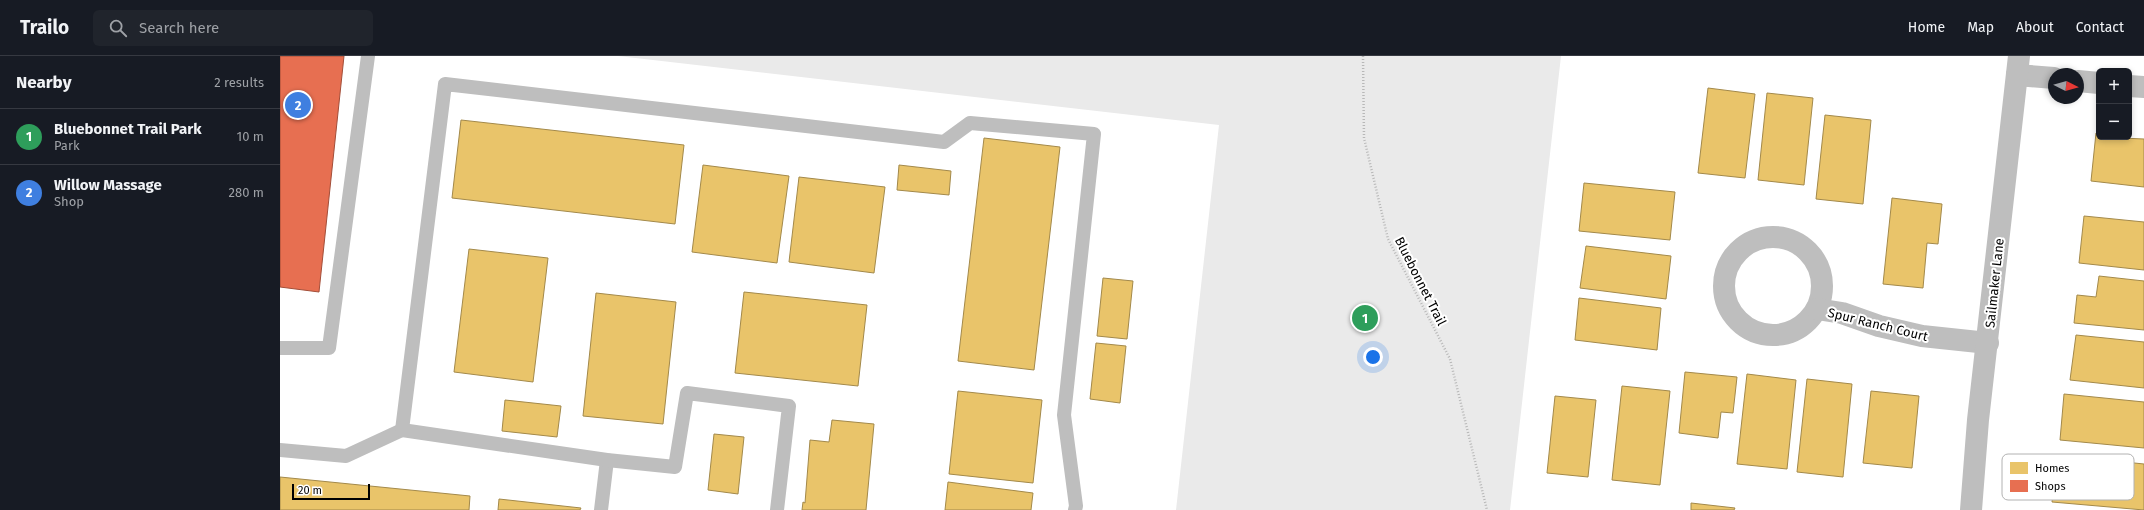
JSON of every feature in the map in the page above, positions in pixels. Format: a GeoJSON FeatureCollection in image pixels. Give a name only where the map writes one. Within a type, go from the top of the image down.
{"type":"FeatureCollection","features":[{"type":"Feature","properties":{"kind":"street"},"geometry":{"type":"LineString","coordinates":[[2018,65],[2048,76]]}},
{"type":"Feature","properties":{"kind":"street","name":"Sailmaker Lane"},"geometry":{"type":"LineString","coordinates":[[1971,510],[1978,420],[1988,343],[2018,65]]}},
{"type":"Feature","properties":{"kind":"street"},"geometry":{"type":"LineString","coordinates":[[2084,82],[2096,83]]}},
{"type":"Feature","properties":{"kind":"street"},"geometry":{"type":"LineString","coordinates":[[2132,86],[2144,87]]}},
{"type":"Feature","properties":{"kind":"street","name":"Spur Ranch Court"},"geometry":{"type":"LineString","coordinates":[[1778,236],[1796,242],[1811,254],[1821,271],[1822,290],[1817,309],[1805,324],[1788,333],[1768,335],[1750,330],[1735,318],[1726,300],[1724,281],[1729,262],[1741,247],[1759,238],[1778,236]]}},
{"type":"Feature","properties":{"kind":"street","name":"Spur Ranch Court"},"geometry":{"type":"LineString","coordinates":[[1817,309],[1842,313],[1879,326],[1922,336],[1988,343]]}},
{"type":"Feature","properties":{"kind":"lane"},"geometry":{"type":"LineString","coordinates":[[280,348],[329,348],[368,56]]}},
{"type":"Feature","properties":{"kind":"lane"},"geometry":{"type":"LineString","coordinates":[[402,430],[445,84],[944,142],[970,123],[1094,134],[1064,415],[1076,506],[1075,510]]}},
{"type":"Feature","properties":{"kind":"lane"},"geometry":{"type":"LineString","coordinates":[[280,450],[346,456],[402,430],[607,460],[675,467],[687,393],[789,406],[777,510]]}},
{"type":"Feature","properties":{"kind":"lane"},"geometry":{"type":"LineString","coordinates":[[601,510],[607,460]]}},
{"type":"Feature","properties":{"kind":"path","name":"Bluebonnet Trail"},"geometry":{"type":"LineString","coordinates":[[1363,56],[1364,138],[1388,239],[1450,359],[1487,510]]}},
{"type":"Feature","properties":{"kind":"shaded area"},"geometry":{"type":"Polygon","coordinates":[[[618,56],[1561,56],[1510,510],[1176,510],[1219,125],[618,56]]]}},
{"type":"Feature","properties":{"kind":"building: Homes"},"geometry":{"type":"Polygon","coordinates":[[[1708,88],[1755,94],[1745,178],[1698,173],[1708,88]]]}},
{"type":"Feature","properties":{"kind":"building: Homes"},"geometry":{"type":"Polygon","coordinates":[[[1767,93],[1813,98],[1804,185],[1758,180],[1767,93]]]}},
{"type":"Feature","properties":{"kind":"building: Homes"},"geometry":{"type":"Polygon","coordinates":[[[1825,115],[1871,120],[1863,204],[1816,199],[1825,115]]]}},
{"type":"Feature","properties":{"kind":"building: Homes"},"geometry":{"type":"Polygon","coordinates":[[[461,120],[684,145],[675,224],[452,198],[461,120]]]}},
{"type":"Feature","properties":{"kind":"building: Homes"},"geometry":{"type":"Polygon","coordinates":[[[2096,133],[2096,140],[2144,139],[2144,187],[2091,181],[2096,133]]]}},
{"type":"Feature","properties":{"kind":"building: Homes"},"geometry":{"type":"Polygon","coordinates":[[[984,138],[1060,147],[1034,370],[958,361],[984,138]]]}},
{"type":"Feature","properties":{"kind":"building: Homes"},"geometry":{"type":"Polygon","coordinates":[[[703,165],[789,176],[777,263],[692,252],[703,165]]]}},
{"type":"Feature","properties":{"kind":"building: Homes"},"geometry":{"type":"Polygon","coordinates":[[[899,165],[951,171],[949,195],[897,190],[899,165]]]}},
{"type":"Feature","properties":{"kind":"building: Homes"},"geometry":{"type":"Polygon","coordinates":[[[799,177],[885,187],[874,273],[789,262],[799,177]]]}},
{"type":"Feature","properties":{"kind":"building: Homes"},"geometry":{"type":"Polygon","coordinates":[[[1584,183],[1675,192],[1670,240],[1579,231],[1584,183]]]}},
{"type":"Feature","properties":{"kind":"building: Homes"},"geometry":{"type":"Polygon","coordinates":[[[1892,198],[1942,204],[1938,244],[1927,243],[1923,288],[1883,284],[1892,198]]]}},
{"type":"Feature","properties":{"kind":"building: Homes"},"geometry":{"type":"Polygon","coordinates":[[[2084,216],[2144,222],[2144,270],[2079,263],[2084,216]]]}},
{"type":"Feature","properties":{"kind":"building: Homes"},"geometry":{"type":"Polygon","coordinates":[[[1586,246],[1671,256],[1666,299],[1580,288],[1586,246]]]}},
{"type":"Feature","properties":{"kind":"building: Homes"},"geometry":{"type":"Polygon","coordinates":[[[469,249],[548,258],[533,382],[454,372],[469,249]]]}},
{"type":"Feature","properties":{"kind":"building: Homes"},"geometry":{"type":"Polygon","coordinates":[[[2099,276],[2144,281],[2144,330],[2074,323],[2077,295],[2096,297],[2099,276]]]}},
{"type":"Feature","properties":{"kind":"building: Homes"},"geometry":{"type":"Polygon","coordinates":[[[1103,278],[1133,281],[1127,339],[1097,336],[1103,278]]]}},
{"type":"Feature","properties":{"kind":"building: Homes"},"geometry":{"type":"Polygon","coordinates":[[[744,292],[867,305],[858,386],[735,373],[744,292]]]}},
{"type":"Feature","properties":{"kind":"building: Homes"},"geometry":{"type":"Polygon","coordinates":[[[596,293],[676,302],[663,424],[583,416],[596,293]]]}},
{"type":"Feature","properties":{"kind":"building: Homes"},"geometry":{"type":"Polygon","coordinates":[[[1579,298],[1661,308],[1657,350],[1575,340],[1579,298]]]}},
{"type":"Feature","properties":{"kind":"building: Homes"},"geometry":{"type":"Polygon","coordinates":[[[2076,335],[2144,342],[2144,388],[2070,380],[2076,335]]]}},
{"type":"Feature","properties":{"kind":"building: Homes"},"geometry":{"type":"Polygon","coordinates":[[[1096,343],[1126,346],[1120,403],[1090,399],[1096,343]]]}},
{"type":"Feature","properties":{"kind":"building: Homes"},"geometry":{"type":"Polygon","coordinates":[[[1685,372],[1737,377],[1733,413],[1721,412],[1718,438],[1679,433],[1685,372]]]}},
{"type":"Feature","properties":{"kind":"building: Homes"},"geometry":{"type":"Polygon","coordinates":[[[1747,374],[1796,380],[1787,469],[1737,464],[1747,374]]]}},
{"type":"Feature","properties":{"kind":"building: Homes"},"geometry":{"type":"Polygon","coordinates":[[[1807,379],[1852,384],[1843,477],[1797,472],[1807,379]]]}},
{"type":"Feature","properties":{"kind":"building: Homes"},"geometry":{"type":"Polygon","coordinates":[[[1622,386],[1670,391],[1660,485],[1612,480],[1622,386]]]}},
{"type":"Feature","properties":{"kind":"building: Homes"},"geometry":{"type":"Polygon","coordinates":[[[958,391],[1042,400],[1033,483],[949,474],[958,391]]]}},
{"type":"Feature","properties":{"kind":"building: Homes"},"geometry":{"type":"Polygon","coordinates":[[[1871,391],[1919,396],[1912,468],[1863,463],[1871,391]]]}},
{"type":"Feature","properties":{"kind":"building: Homes"},"geometry":{"type":"Polygon","coordinates":[[[2064,394],[2144,402],[2144,448],[2060,440],[2064,394]]]}},
{"type":"Feature","properties":{"kind":"building: Homes"},"geometry":{"type":"Polygon","coordinates":[[[1555,396],[1596,400],[1588,477],[1547,473],[1555,396]]]}},
{"type":"Feature","properties":{"kind":"building: Homes"},"geometry":{"type":"Polygon","coordinates":[[[505,400],[561,406],[557,437],[502,431],[505,400]]]}},
{"type":"Feature","properties":{"kind":"building: Homes"},"geometry":{"type":"Polygon","coordinates":[[[832,420],[874,424],[866,510],[802,510],[803,502],[805,503],[810,440],[829,442],[832,420]]]}},
{"type":"Feature","properties":{"kind":"building: Homes"},"geometry":{"type":"Polygon","coordinates":[[[714,434],[744,437],[738,494],[708,490],[714,434]]]}},
{"type":"Feature","properties":{"kind":"building: Homes"},"geometry":{"type":"Polygon","coordinates":[[[2134,463],[2144,464],[2144,510],[2052,502],[2052,500],[2134,500],[2134,463]]]}},
{"type":"Feature","properties":{"kind":"building: Homes"},"geometry":{"type":"Polygon","coordinates":[[[280,477],[470,496],[469,510],[280,510],[280,477]]]}},
{"type":"Feature","properties":{"kind":"building: Homes"},"geometry":{"type":"Polygon","coordinates":[[[948,482],[1033,493],[1031,510],[945,510],[948,482]]]}},
{"type":"Feature","properties":{"kind":"building: Homes"},"geometry":{"type":"Polygon","coordinates":[[[499,499],[581,508],[580,510],[498,510],[499,499]]]}},
{"type":"Feature","properties":{"kind":"building: Homes"},"geometry":{"type":"Polygon","coordinates":[[[1691,503],[1735,508],[1734,510],[1691,510],[1691,503]]]}},
{"type":"Feature","properties":{"kind":"building: Shops"},"geometry":{"type":"Polygon","coordinates":[[[280,56],[344,56],[319,292],[280,287],[280,56]]]}},
{"type":"Feature","properties":{"kind":"place","name":"Willow Massage"},"geometry":{"type":"Point","coordinates":[298,105]}},
{"type":"Feature","properties":{"kind":"place","name":"Bluebonnet Trail Park"},"geometry":{"type":"Point","coordinates":[1365,318]}}]}
